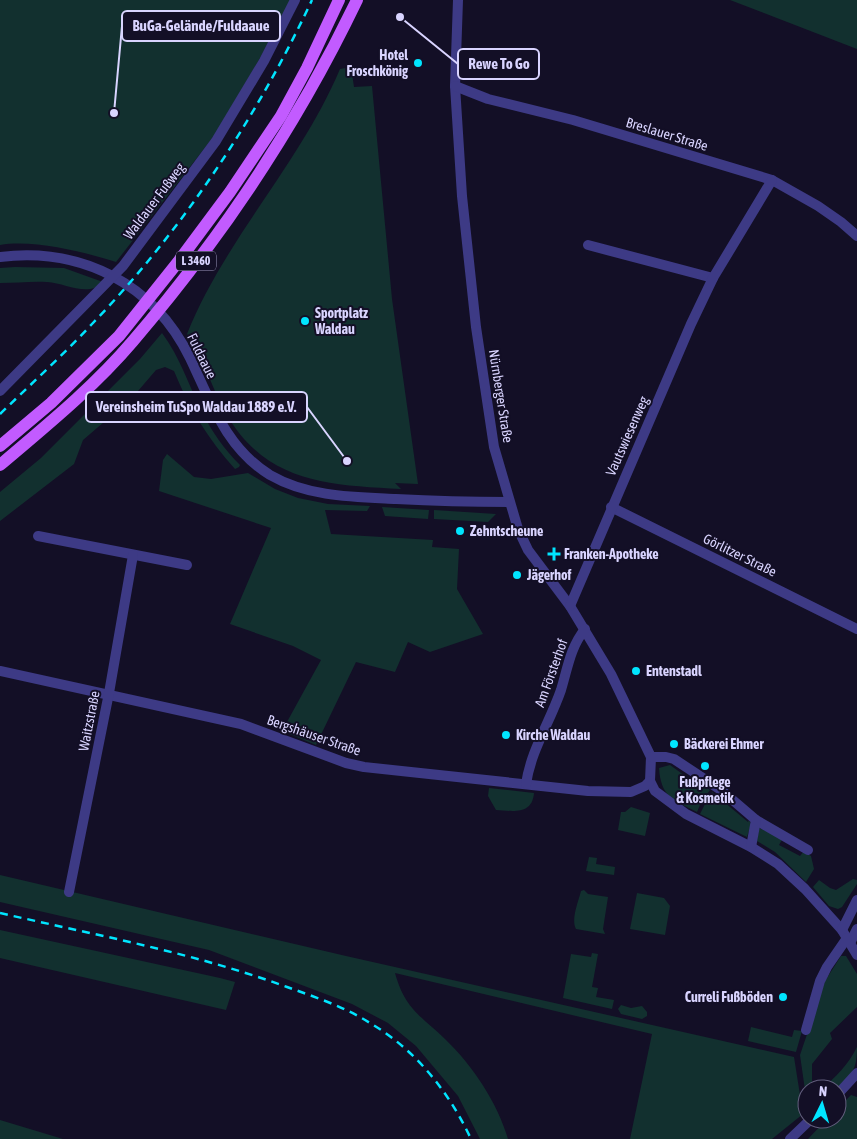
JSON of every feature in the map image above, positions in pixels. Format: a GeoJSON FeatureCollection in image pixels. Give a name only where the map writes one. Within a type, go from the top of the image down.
{"type":"FeatureCollection","features":[{"type":"Feature","properties":{"kind":"main road","name":"L 3460"},"geometry":{"type":"LineString","coordinates":[[0,446],[51,403],[119,336],[178,262],[230,192],[281,116],[307,68],[339,0]]}},
{"type":"Feature","properties":{"kind":"main road","name":"L 3460"},"geometry":{"type":"LineString","coordinates":[[0,465],[63,412],[132,342],[196,263],[244,197],[293,122],[321,72],[357,0]]}},
{"type":"Feature","properties":{"kind":"street","name":"Waldauer Fußweg"},"geometry":{"type":"LineString","coordinates":[[0,391],[106,285],[129,258],[216,141],[264,61],[295,0]]}},
{"type":"Feature","properties":{"kind":"street","name":"Nürnberger Straße"},"geometry":{"type":"LineString","coordinates":[[458,0],[455,86],[462,196],[476,327],[494,447],[518,529],[528,550],[585,629],[619,688],[651,757],[650,781]]}},
{"type":"Feature","properties":{"kind":"street","name":"Breslauer Straße"},"geometry":{"type":"LineString","coordinates":[[455,86],[488,99],[573,120],[772,180],[818,206],[857,236]]}},
{"type":"Feature","properties":{"kind":"street","name":"Vautswiesenweg"},"geometry":{"type":"LineString","coordinates":[[570,606],[611,507],[713,278],[772,180]]}},
{"type":"Feature","properties":{"kind":"street"},"geometry":{"type":"LineString","coordinates":[[588,245],[713,278]]}},
{"type":"Feature","properties":{"kind":"street","name":"Fuldaaue"},"geometry":{"type":"LineString","coordinates":[[0,257],[15,255],[58,258],[95,267],[132,288],[150,303],[180,339],[209,402],[228,435],[255,463],[289,484],[320,492],[356,497],[509,502]]}},
{"type":"Feature","properties":{"kind":"street","name":"Görlitzer Straße"},"geometry":{"type":"LineString","coordinates":[[611,507],[857,629]]}},
{"type":"Feature","properties":{"kind":"street"},"geometry":{"type":"LineString","coordinates":[[38,536],[187,565]]}},
{"type":"Feature","properties":{"kind":"street","name":"Waitzstraße"},"geometry":{"type":"LineString","coordinates":[[69,892],[133,555]]}},
{"type":"Feature","properties":{"kind":"street","name":"Am Försterhof"},"geometry":{"type":"LineString","coordinates":[[526,784],[531,758],[560,690],[571,650],[585,629]]}},
{"type":"Feature","properties":{"kind":"street","name":"Bergshäuser Straße"},"geometry":{"type":"LineString","coordinates":[[0,671],[241,724],[346,763],[588,791],[631,792],[646,786],[650,781]]}},
{"type":"Feature","properties":{"kind":"street"},"geometry":{"type":"LineString","coordinates":[[651,757],[666,756],[674,759],[721,790],[756,820],[808,850]]}},
{"type":"Feature","properties":{"kind":"street"},"geometry":{"type":"LineString","coordinates":[[650,781],[661,797],[673,806],[765,855],[792,876],[847,937],[857,956]]}},
{"type":"Feature","properties":{"kind":"street"},"geometry":{"type":"LineString","coordinates":[[751,847],[756,820]]}},
{"type":"Feature","properties":{"kind":"street"},"geometry":{"type":"LineString","coordinates":[[806,1030],[820,981],[847,937],[857,900]]}},
{"type":"Feature","properties":{"kind":"street"},"geometry":{"type":"LineString","coordinates":[[847,937],[857,929]]}},
{"type":"Feature","properties":{"kind":"street"},"geometry":{"type":"LineString","coordinates":[[847,1084],[857,1073]]}},
{"type":"Feature","properties":{"kind":"street"},"geometry":{"type":"LineString","coordinates":[[790,1139],[800,1129]]}},
{"type":"Feature","properties":{"kind":"green space"},"geometry":{"type":"Polygon","coordinates":[[[0,0],[290,0],[259,60],[214,136],[116,262],[89,254],[43,245],[0,245],[0,0]]]}},
{"type":"Feature","properties":{"kind":"green space"},"geometry":{"type":"Polygon","coordinates":[[[730,0],[857,0],[857,49],[730,0]]]}},
{"type":"Feature","properties":{"kind":"green space","name":"Sportplatz Waldau"},"geometry":{"type":"Polygon","coordinates":[[[351,67],[354,87],[372,86],[392,299],[418,484],[395,483],[401,489],[323,481],[300,475],[278,466],[258,453],[240,434],[224,410],[198,352],[187,334],[221,266],[305,137],[324,104],[340,69],[351,67]]]}},
{"type":"Feature","properties":{"kind":"green space"},"geometry":{"type":"Polygon","coordinates":[[[0,268],[64,268],[103,282],[91,289],[47,282],[0,283],[0,268]]]}},
{"type":"Feature","properties":{"kind":"green space"},"geometry":{"type":"Polygon","coordinates":[[[162,333],[179,361],[210,426],[240,465],[239,467],[235,469],[216,446],[186,398],[174,371],[165,367],[156,370],[132,398],[83,440],[74,464],[0,521],[0,492],[41,458],[140,359],[162,333]]]}},
{"type":"Feature","properties":{"kind":"green space"},"geometry":{"type":"Polygon","coordinates":[[[167,454],[194,477],[211,479],[248,473],[275,489],[298,498],[328,504],[370,506],[367,511],[325,510],[331,534],[433,540],[432,547],[459,549],[457,589],[483,634],[430,652],[408,642],[395,672],[356,662],[316,745],[282,731],[321,660],[293,646],[230,624],[271,528],[159,491],[163,460],[167,454]]]}},
{"type":"Feature","properties":{"kind":"green space"},"geometry":{"type":"Polygon","coordinates":[[[382,507],[429,510],[428,519],[385,516],[382,507]]]}},
{"type":"Feature","properties":{"kind":"green space"},"geometry":{"type":"Polygon","coordinates":[[[434,510],[496,514],[488,522],[434,519],[434,510]]]}},
{"type":"Feature","properties":{"kind":"green space"},"geometry":{"type":"Polygon","coordinates":[[[670,765],[692,781],[693,779],[710,790],[707,794],[705,793],[697,812],[675,800],[666,792],[662,785],[659,768],[670,765]]]}},
{"type":"Feature","properties":{"kind":"green space"},"geometry":{"type":"Polygon","coordinates":[[[489,788],[534,793],[533,800],[530,805],[521,810],[496,810],[488,796],[489,788]]]}},
{"type":"Feature","properties":{"kind":"green space"},"geometry":{"type":"Polygon","coordinates":[[[712,792],[748,822],[749,820],[751,824],[747,837],[700,814],[706,802],[708,803],[712,792]]]}},
{"type":"Feature","properties":{"kind":"green space"},"geometry":{"type":"Polygon","coordinates":[[[631,807],[650,813],[645,836],[618,830],[621,812],[625,812],[631,807]]]}},
{"type":"Feature","properties":{"kind":"green space"},"geometry":{"type":"Polygon","coordinates":[[[759,828],[783,838],[779,845],[800,856],[804,851],[811,856],[814,869],[806,882],[775,852],[757,841],[759,828]]]}},
{"type":"Feature","properties":{"kind":"green space"},"geometry":{"type":"Polygon","coordinates":[[[589,857],[597,858],[596,864],[615,867],[614,875],[586,871],[589,857]]]}},
{"type":"Feature","properties":{"kind":"green space"},"geometry":{"type":"Polygon","coordinates":[[[0,875],[346,956],[794,1057],[797,1079],[797,1119],[772,1139],[630,1139],[652,1034],[395,973],[404,995],[414,1010],[465,1061],[491,1098],[508,1139],[480,1139],[458,1096],[416,1046],[388,1023],[352,1004],[209,950],[0,902],[0,875]]]}},
{"type":"Feature","properties":{"kind":"green space"},"geometry":{"type":"Polygon","coordinates":[[[853,879],[857,880],[857,884],[842,907],[838,909],[829,906],[813,887],[819,880],[836,890],[853,879]]]}},
{"type":"Feature","properties":{"kind":"green space"},"geometry":{"type":"Polygon","coordinates":[[[584,890],[588,894],[608,897],[603,929],[605,934],[576,929],[574,921],[576,911],[581,891],[584,890]]]}},
{"type":"Feature","properties":{"kind":"green space"},"geometry":{"type":"Polygon","coordinates":[[[637,893],[664,898],[670,906],[665,935],[630,929],[637,893]]]}},
{"type":"Feature","properties":{"kind":"green space"},"geometry":{"type":"Polygon","coordinates":[[[0,930],[235,982],[226,1010],[0,958],[0,930]]]}},
{"type":"Feature","properties":{"kind":"green space"},"geometry":{"type":"Polygon","coordinates":[[[592,953],[598,954],[592,987],[598,988],[596,997],[614,1000],[612,1009],[563,998],[571,954],[591,957],[592,953]]]}},
{"type":"Feature","properties":{"kind":"green space"},"geometry":{"type":"Polygon","coordinates":[[[841,956],[846,956],[857,974],[857,1007],[830,1033],[832,1039],[812,1064],[812,1079],[803,1079],[800,1055],[825,981],[841,956]]]}},
{"type":"Feature","properties":{"kind":"green space"},"geometry":{"type":"Polygon","coordinates":[[[621,1005],[631,1008],[642,1006],[647,1012],[647,1016],[642,1019],[621,1014],[618,1009],[621,1005]]]}},
{"type":"Feature","properties":{"kind":"green space"},"geometry":{"type":"Polygon","coordinates":[[[751,1027],[792,1037],[794,1030],[802,1031],[796,1052],[748,1041],[751,1027]]]}},
{"type":"Feature","properties":{"kind":"green space"},"geometry":{"type":"Polygon","coordinates":[[[857,1047],[855,1066],[850,1075],[846,1079],[833,1079],[841,1070],[857,1047]]]}},
{"type":"Feature","properties":{"kind":"green space"},"geometry":{"type":"Polygon","coordinates":[[[851,1095],[857,1097],[857,1139],[808,1139],[818,1129],[847,1129],[847,1099],[851,1095]]]}},
{"type":"Feature","properties":{"kind":"green space"},"geometry":{"type":"Polygon","coordinates":[[[0,1120],[63,1139],[0,1139],[0,1120]]]}},
{"type":"Feature","properties":{"kind":"railway"},"geometry":{"type":"LineString","coordinates":[[0,414],[70,347],[157,251],[215,171],[242,129],[267,87],[312,0]]}},
{"type":"Feature","properties":{"kind":"railway"},"geometry":{"type":"LineString","coordinates":[[0,913],[181,954],[252,975],[350,1012],[387,1034],[416,1059],[442,1089],[471,1139]]}},
{"type":"Feature","properties":{"kind":"place","name":"Rewe To Go"},"geometry":{"type":"Point","coordinates":[400,17]}},
{"type":"Feature","properties":{"kind":"place","name":"Hotel Froschkönig"},"geometry":{"type":"Point","coordinates":[418,63]}},
{"type":"Feature","properties":{"kind":"place","name":"BuGa-Gelände/Fuldaaue"},"geometry":{"type":"Point","coordinates":[114,113]}},
{"type":"Feature","properties":{"kind":"place","name":"Sportplatz Waldau"},"geometry":{"type":"Point","coordinates":[305,321]}},
{"type":"Feature","properties":{"kind":"place","name":"Vereinsheim TuSpo Waldau 1889 e.V."},"geometry":{"type":"Point","coordinates":[347,461]}},
{"type":"Feature","properties":{"kind":"place","name":"Zehntscheune"},"geometry":{"type":"Point","coordinates":[460,531]}},
{"type":"Feature","properties":{"kind":"place","name":"Franken-Apotheke"},"geometry":{"type":"Point","coordinates":[554,554]}},
{"type":"Feature","properties":{"kind":"place","name":"Jägerhof"},"geometry":{"type":"Point","coordinates":[517,575]}},
{"type":"Feature","properties":{"kind":"place","name":"Entenstadl"},"geometry":{"type":"Point","coordinates":[636,671]}},
{"type":"Feature","properties":{"kind":"place","name":"Kirche Waldau"},"geometry":{"type":"Point","coordinates":[506,735]}},
{"type":"Feature","properties":{"kind":"place","name":"Bäckerei Ehmer"},"geometry":{"type":"Point","coordinates":[674,744]}},
{"type":"Feature","properties":{"kind":"place","name":"Fußpflege & Kosmetik"},"geometry":{"type":"Point","coordinates":[705,766]}},
{"type":"Feature","properties":{"kind":"place","name":"Curreli Fußböden"},"geometry":{"type":"Point","coordinates":[783,997]}}]}
